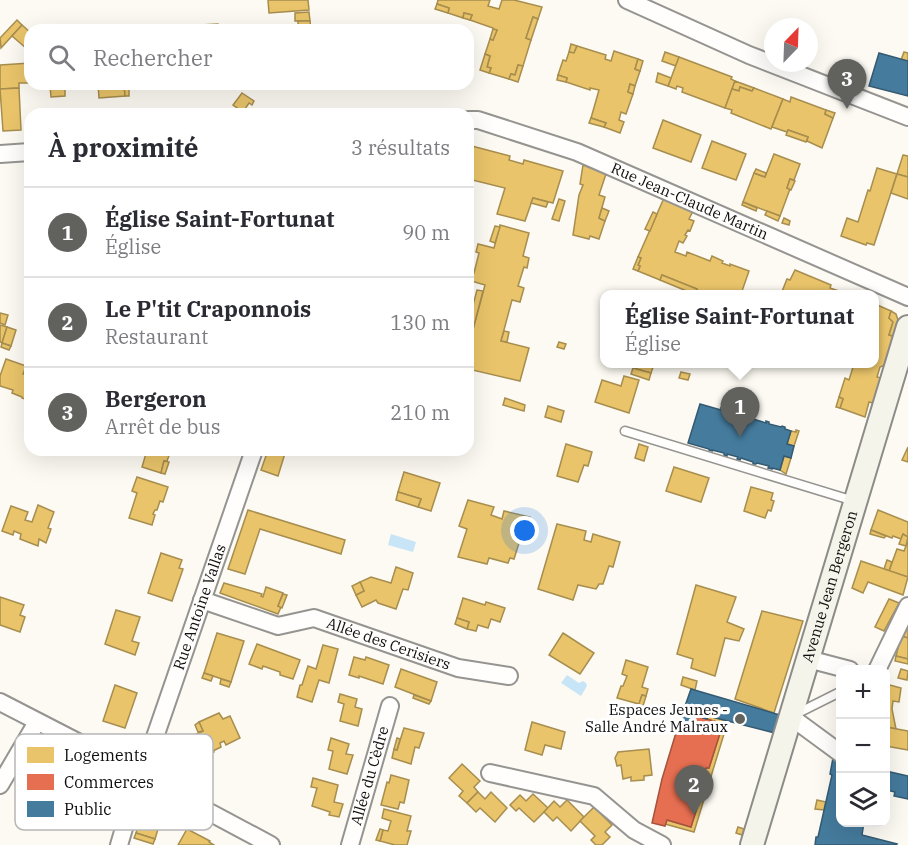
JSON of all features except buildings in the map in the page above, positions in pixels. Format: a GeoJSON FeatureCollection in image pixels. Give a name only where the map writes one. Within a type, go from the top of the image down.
{"type":"FeatureCollection","features":[{"type":"Feature","properties":{"kind":"street"},"geometry":{"type":"LineString","coordinates":[[627,0],[749,55],[908,117]]}},
{"type":"Feature","properties":{"kind":"street","name":"Rue Jean-Claude Martin"},"geometry":{"type":"LineString","coordinates":[[474,120],[577,152],[908,297]]}},
{"type":"Feature","properties":{"kind":"street"},"geometry":{"type":"LineString","coordinates":[[0,154],[24,152]]}},
{"type":"Feature","properties":{"kind":"street","name":"Avenue Jean Bergeron"},"geometry":{"type":"LineString","coordinates":[[752,845],[908,327]]}},
{"type":"Feature","properties":{"kind":"street","name":"Rue Antoine Vallas"},"geometry":{"type":"LineString","coordinates":[[150,734],[202,600],[252,456]]}},
{"type":"Feature","properties":{"kind":"street","name":"Allée des Cerisiers"},"geometry":{"type":"LineString","coordinates":[[202,600],[278,626],[314,618],[458,668],[509,676]]}},
{"type":"Feature","properties":{"kind":"street"},"geometry":{"type":"LineString","coordinates":[[879,665],[908,606]]}},
{"type":"Feature","properties":{"kind":"street"},"geometry":{"type":"LineString","coordinates":[[808,660],[836,666]]}},
{"type":"Feature","properties":{"kind":"street"},"geometry":{"type":"LineString","coordinates":[[0,702],[65,734]]}},
{"type":"Feature","properties":{"kind":"street","name":"Allée du Cèdre"},"geometry":{"type":"LineString","coordinates":[[350,845],[390,706]]}},
{"type":"Feature","properties":{"kind":"street"},"geometry":{"type":"LineString","coordinates":[[791,717],[836,750]]}},
{"type":"Feature","properties":{"kind":"street"},"geometry":{"type":"LineString","coordinates":[[30,734],[37,722]]}},
{"type":"Feature","properties":{"kind":"street"},"geometry":{"type":"LineString","coordinates":[[0,785],[15,759]]}},
{"type":"Feature","properties":{"kind":"street"},"geometry":{"type":"LineString","coordinates":[[490,773],[594,796],[634,830],[662,845]]}},
{"type":"Feature","properties":{"kind":"street"},"geometry":{"type":"LineString","coordinates":[[213,814],[271,845]]}},
{"type":"Feature","properties":{"kind":"street"},"geometry":{"type":"LineString","coordinates":[[119,845],[123,830]]}},
{"type":"Feature","properties":{"kind":"lane"},"geometry":{"type":"LineString","coordinates":[[625,431],[856,502]]}},
{"type":"Feature","properties":{"kind":"lane"},"geometry":{"type":"LineString","coordinates":[[791,717],[836,694]]}},
{"type":"Feature","properties":{"kind":"water"},"geometry":{"type":"Polygon","coordinates":[[[391,534],[416,542],[413,552],[388,545],[391,534]]]}},
{"type":"Feature","properties":{"kind":"water"},"geometry":{"type":"Polygon","coordinates":[[[567,675],[579,683],[583,681],[586,683],[587,686],[581,696],[561,683],[567,675]]]}},
{"type":"Feature","properties":{"kind":"place","name":"Bergeron"},"geometry":{"type":"Point","coordinates":[847,109]}},
{"type":"Feature","properties":{"kind":"place","name":"Église Saint-Fortunat"},"geometry":{"type":"Point","coordinates":[740,437]}},
{"type":"Feature","properties":{"kind":"place","name":"Espaces Jeunes - Salle André Malraux"},"geometry":{"type":"Point","coordinates":[740,719]}},
{"type":"Feature","properties":{"kind":"place","name":"Le P'tit Craponnois"},"geometry":{"type":"Point","coordinates":[694,815]}}]}
